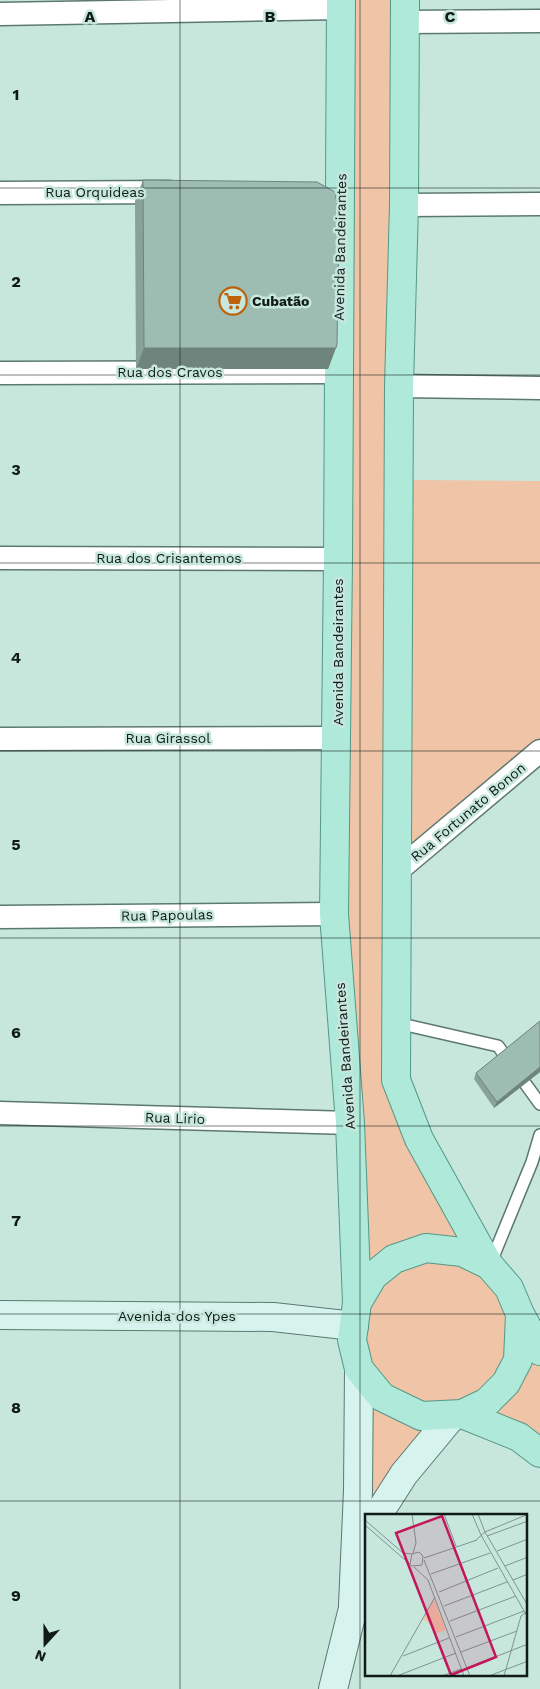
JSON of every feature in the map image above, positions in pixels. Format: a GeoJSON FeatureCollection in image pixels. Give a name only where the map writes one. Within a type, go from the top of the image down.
{"type":"FeatureCollection","features":[{"type":"Feature","properties":{"kind":"main road","name":"Avenida Bandeirantes"},"geometry":{"type":"LineString","coordinates":[[341,4],[328,191],[339,372],[334,914],[350,1123],[355,1314]]}},
{"type":"Feature","properties":{"kind":"main road"},"geometry":{"type":"LineString","coordinates":[[405,11],[404,204],[400,386],[396,1080],[419,1139],[489,1266],[509,1288],[520,1314],[540,1351]]}},
{"type":"Feature","properties":{"kind":"main road"},"geometry":{"type":"LineString","coordinates":[[353,1605],[358,1490],[360,1369],[352,1340],[355,1314],[373,1276],[394,1259],[426,1248],[462,1252],[489,1266]]}},
{"type":"Feature","properties":{"kind":"main road","name":"Avenida dos Ypes"},"geometry":{"type":"LineString","coordinates":[[0,1315],[273,1317],[355,1314]]}},
{"type":"Feature","properties":{"kind":"main road"},"geometry":{"type":"LineString","coordinates":[[360,1369],[382,1397],[421,1416],[458,1414],[487,1402],[506,1383],[518,1360],[520,1314]]}},
{"type":"Feature","properties":{"kind":"main road"},"geometry":{"type":"LineString","coordinates":[[458,1414],[518,1437],[540,1453]]}},
{"type":"Feature","properties":{"kind":"main road"},"geometry":{"type":"LineString","coordinates":[[380,1514],[404,1474],[458,1414]]}},
{"type":"Feature","properties":{"kind":"main road"},"geometry":{"type":"LineString","coordinates":[[333,1689],[365,1563]]}},
{"type":"Feature","properties":{"kind":"street"},"geometry":{"type":"LineString","coordinates":[[0,14],[341,4]]}},
{"type":"Feature","properties":{"kind":"street"},"geometry":{"type":"LineString","coordinates":[[405,11],[540,21]]}},
{"type":"Feature","properties":{"kind":"street","name":"Rua Orquideas"},"geometry":{"type":"LineString","coordinates":[[0,193],[187,192]]}},
{"type":"Feature","properties":{"kind":"street"},"geometry":{"type":"LineString","coordinates":[[404,204],[540,204]]}},
{"type":"Feature","properties":{"kind":"street","name":"Rua dos Cravos"},"geometry":{"type":"LineString","coordinates":[[0,373],[339,372]]}},
{"type":"Feature","properties":{"kind":"street"},"geometry":{"type":"LineString","coordinates":[[400,386],[540,388]]}},
{"type":"Feature","properties":{"kind":"street","name":"Rua dos Crisantemos"},"geometry":{"type":"LineString","coordinates":[[0,558],[338,559]]}},
{"type":"Feature","properties":{"kind":"street","name":"Rua Girassol"},"geometry":{"type":"LineString","coordinates":[[0,739],[337,738]]}},
{"type":"Feature","properties":{"kind":"street","name":"Rua Fortunato Bonon"},"geometry":{"type":"LineString","coordinates":[[396,872],[540,751]]}},
{"type":"Feature","properties":{"kind":"street","name":"Rua Papoulas"},"geometry":{"type":"LineString","coordinates":[[0,917],[334,914]]}},
{"type":"Feature","properties":{"kind":"street","name":"Rua Lirio"},"geometry":{"type":"LineString","coordinates":[[0,1113],[350,1123]]}},
{"type":"Feature","properties":{"kind":"lane"},"geometry":{"type":"LineString","coordinates":[[396,1023],[498,1046],[540,1104]]}},
{"type":"Feature","properties":{"kind":"lane"},"geometry":{"type":"LineString","coordinates":[[489,1266],[532,1162],[540,1135]]}},
{"type":"Feature","properties":{"kind":"shaded area"},"geometry":{"type":"Polygon","coordinates":[[[352,0],[394,0],[384,1051],[388,1097],[472,1248],[365,1273],[343,870],[352,0]]]}},
{"type":"Feature","properties":{"kind":"shaded area"},"geometry":{"type":"Polygon","coordinates":[[[408,480],[540,481],[540,741],[409,850],[408,480]]]}},
{"type":"Feature","properties":{"kind":"shaded area"},"geometry":{"type":"Polygon","coordinates":[[[424,1255],[467,1261],[514,1313],[512,1352],[492,1385],[464,1405],[429,1407],[397,1392],[381,1379],[362,1351],[362,1313],[384,1274],[424,1255]]]}},
{"type":"Feature","properties":{"kind":"shaded area"},"geometry":{"type":"Polygon","coordinates":[[[524,1357],[540,1364],[540,1445],[482,1413],[524,1357]]]}},
{"type":"Feature","properties":{"kind":"shaded area"},"geometry":{"type":"Polygon","coordinates":[[[366,1385],[438,1424],[374,1514],[365,1514],[365,1527],[363,1530],[366,1385]]]}},
{"type":"Feature","properties":{"kind":"building","name":"Cubatão"},"geometry":{"type":"Polygon","coordinates":[[[143,180],[317,182],[335,192],[339,215],[336,348],[144,348],[143,180]]]}},
{"type":"Feature","properties":{"kind":"building"},"geometry":{"type":"Polygon","coordinates":[[[540,1021],[540,1067],[497,1102],[476,1073],[540,1021]]]}},
{"type":"Feature","properties":{"kind":"place","name":"Cubatão"},"geometry":{"type":"Point","coordinates":[233,301]}}]}
